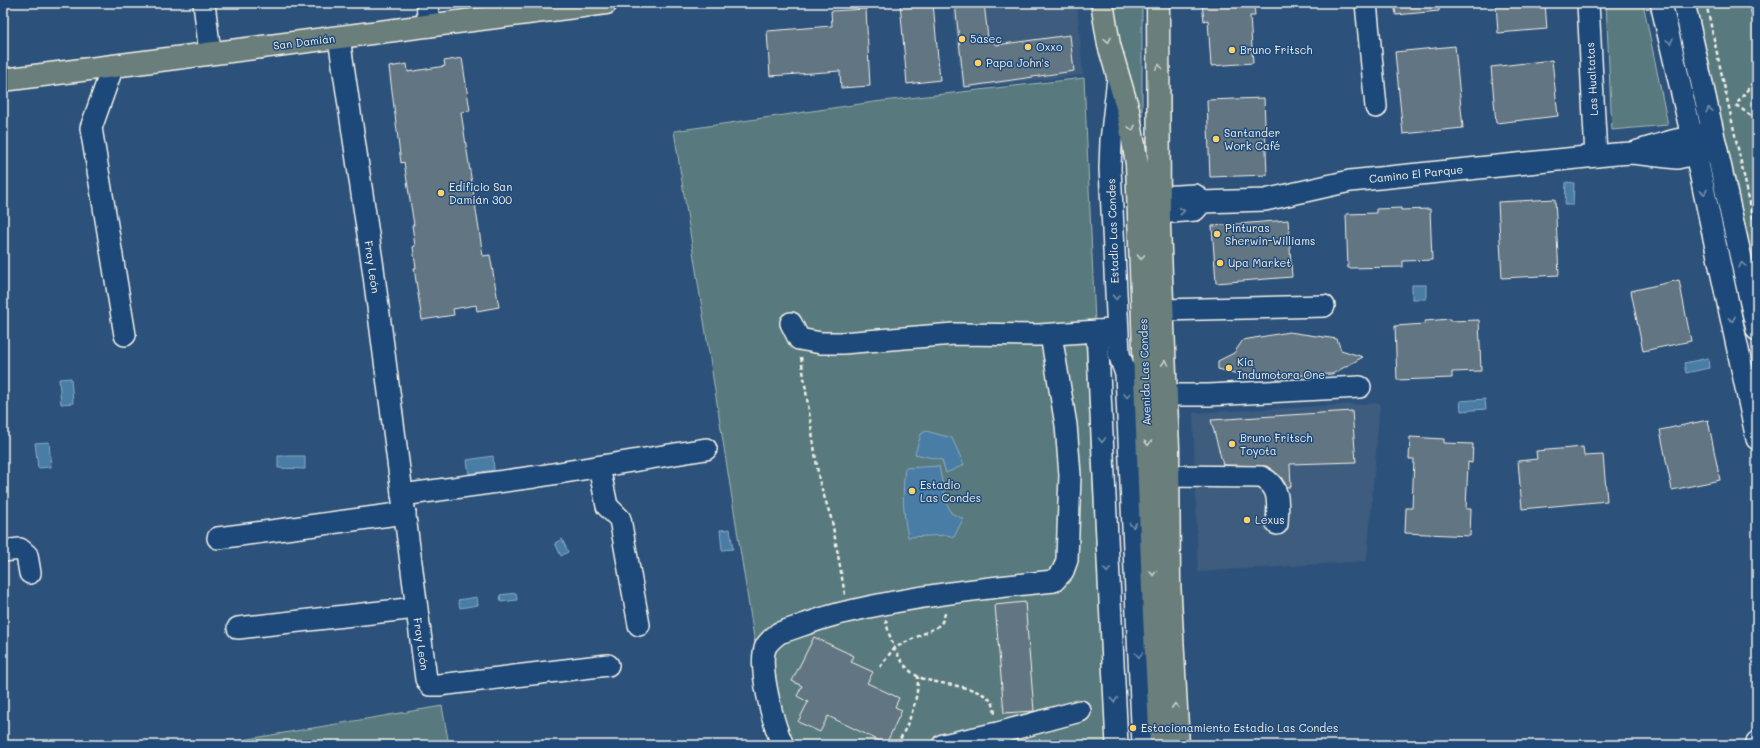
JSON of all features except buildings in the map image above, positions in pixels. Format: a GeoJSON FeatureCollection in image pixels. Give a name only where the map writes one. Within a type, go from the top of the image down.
{"type":"FeatureCollection","features":[{"type":"Feature","properties":{"kind":"main road","name":"San Damián"},"geometry":{"type":"LineString","coordinates":[[3,80],[339,38],[567,6],[606,3]]}},
{"type":"Feature","properties":{"kind":"main road","name":"Avenida Las Condes"},"geometry":{"type":"LineString","coordinates":[[1102,3],[1109,45],[1119,76],[1132,129],[1139,185],[1154,615],[1161,745]]}},
{"type":"Feature","properties":{"kind":"main road","name":"Avenida Las Condes"},"geometry":{"type":"LineString","coordinates":[[1156,5],[1159,205],[1166,395],[1169,580],[1178,745]]}},
{"type":"Feature","properties":{"kind":"street"},"geometry":{"type":"LineString","coordinates":[[204,3],[210,54]]}},
{"type":"Feature","properties":{"kind":"street"},"geometry":{"type":"LineString","coordinates":[[427,3],[429,26]]}},
{"type":"Feature","properties":{"kind":"street"},"geometry":{"type":"LineString","coordinates":[[1366,3],[1376,107]]}},
{"type":"Feature","properties":{"kind":"street","name":"Las Hualtatas"},"geometry":{"type":"LineString","coordinates":[[1588,3],[1596,156]]}},
{"type":"Feature","properties":{"kind":"street"},"geometry":{"type":"LineString","coordinates":[[1661,3],[1694,145],[1757,439]]}},
{"type":"Feature","properties":{"kind":"street"},"geometry":{"type":"LineString","coordinates":[[1684,3],[1757,330]]}},
{"type":"Feature","properties":{"kind":"street","name":"Fray León"},"geometry":{"type":"LineString","coordinates":[[339,38],[373,268],[426,679],[430,685],[608,665]]}},
{"type":"Feature","properties":{"kind":"street"},"geometry":{"type":"LineString","coordinates":[[113,66],[92,128],[125,334]]}},
{"type":"Feature","properties":{"kind":"street","name":"Estadio Las Condes"},"geometry":{"type":"LineString","coordinates":[[1119,76],[1111,141],[1107,330],[1119,354],[1126,374],[1144,745]]}},
{"type":"Feature","properties":{"kind":"street","name":"Camino El Parque"},"geometry":{"type":"LineString","coordinates":[[1159,205],[1195,210],[1202,202],[1266,200],[1350,181],[1632,153],[1694,145],[1715,140]]}},
{"type":"Feature","properties":{"kind":"street"},"geometry":{"type":"LineString","coordinates":[[1162,310],[1324,306]]}},
{"type":"Feature","properties":{"kind":"street"},"geometry":{"type":"LineString","coordinates":[[795,331],[821,343],[842,343],[954,334],[1051,335],[1107,330],[1108,597],[1117,745]]}},
{"type":"Feature","properties":{"kind":"street"},"geometry":{"type":"LineString","coordinates":[[783,745],[775,724],[764,677],[766,647],[779,633],[845,603],[866,607],[1020,583],[1054,581],[1063,571],[1068,560],[1070,475],[1066,425],[1051,335]]}},
{"type":"Feature","properties":{"kind":"street"},"geometry":{"type":"LineString","coordinates":[[1166,395],[1209,395],[1360,386]]}},
{"type":"Feature","properties":{"kind":"street"},"geometry":{"type":"LineString","coordinates":[[218,538],[598,467],[706,450]]}},
{"type":"Feature","properties":{"kind":"street"},"geometry":{"type":"LineString","coordinates":[[598,467],[607,506],[620,519],[639,625]]}},
{"type":"Feature","properties":{"kind":"street"},"geometry":{"type":"LineString","coordinates":[[1168,476],[1261,476],[1269,480],[1277,490],[1277,524]]}},
{"type":"Feature","properties":{"kind":"street"},"geometry":{"type":"LineString","coordinates":[[3,551],[20,549],[27,555],[30,573]]}},
{"type":"Feature","properties":{"kind":"street"},"geometry":{"type":"LineString","coordinates":[[1108,597],[1137,596]]}},
{"type":"Feature","properties":{"kind":"street"},"geometry":{"type":"LineString","coordinates":[[238,628],[416,608]]}},
{"type":"Feature","properties":{"kind":"street"},"geometry":{"type":"LineString","coordinates":[[943,745],[998,733],[1080,711]]}},
{"type":"Feature","properties":{"kind":"path"},"geometry":{"type":"LineString","coordinates":[[1706,3],[1757,235]]}},
{"type":"Feature","properties":{"kind":"path"},"geometry":{"type":"LineString","coordinates":[[1750,3],[1757,35]]}},
{"type":"Feature","properties":{"kind":"path"},"geometry":{"type":"LineString","coordinates":[[1757,77],[1736,105],[1757,120]]}},
{"type":"Feature","properties":{"kind":"path"},"geometry":{"type":"LineString","coordinates":[[795,331],[819,480],[832,521],[845,603],[866,607],[886,619],[889,637],[894,648],[910,671],[918,677],[975,691],[987,698],[993,705],[998,733]]}},
{"type":"Feature","properties":{"kind":"path"},"geometry":{"type":"LineString","coordinates":[[880,667],[894,648],[937,627],[942,622],[947,609]]}},
{"type":"Feature","properties":{"kind":"path"},"geometry":{"type":"LineString","coordinates":[[897,745],[914,708],[918,692],[918,677]]}},
{"type":"Feature","properties":{"kind":"shaded area"},"geometry":{"type":"Polygon","coordinates":[[[952,3],[1077,3],[1083,75],[962,89],[952,3]]]}},
{"type":"Feature","properties":{"kind":"shaded area"},"geometry":{"type":"Polygon","coordinates":[[[1566,182],[1574,183],[1573,205],[1565,205],[1566,182]]]}},
{"type":"Feature","properties":{"kind":"shaded area"},"geometry":{"type":"Polygon","coordinates":[[[1412,285],[1426,285],[1426,299],[1412,299],[1412,285]]]}},
{"type":"Feature","properties":{"kind":"shaded area"},"geometry":{"type":"Polygon","coordinates":[[[1708,358],[1709,368],[1686,373],[1684,363],[1708,358]]]}},
{"type":"Feature","properties":{"kind":"shaded area"},"geometry":{"type":"Polygon","coordinates":[[[71,378],[73,403],[61,404],[59,379],[71,378]]]}},
{"type":"Feature","properties":{"kind":"shaded area"},"geometry":{"type":"Polygon","coordinates":[[[1485,399],[1486,409],[1461,411],[1460,401],[1485,399]]]}},
{"type":"Feature","properties":{"kind":"shaded area"},"geometry":{"type":"Polygon","coordinates":[[[1380,403],[1367,561],[1198,572],[1193,413],[1380,403]]]}},
{"type":"Feature","properties":{"kind":"shaded area"},"geometry":{"type":"Polygon","coordinates":[[[926,431],[952,438],[964,465],[946,473],[942,460],[915,454],[921,434],[926,431]]]}},
{"type":"Feature","properties":{"kind":"shaded area"},"geometry":{"type":"Polygon","coordinates":[[[49,442],[51,467],[38,468],[35,443],[49,442]]]}},
{"type":"Feature","properties":{"kind":"shaded area"},"geometry":{"type":"Polygon","coordinates":[[[278,456],[305,456],[305,469],[278,468],[278,456]]]}},
{"type":"Feature","properties":{"kind":"shaded area"},"geometry":{"type":"Polygon","coordinates":[[[493,456],[494,470],[469,474],[467,460],[493,456]]]}},
{"type":"Feature","properties":{"kind":"shaded area"},"geometry":{"type":"Polygon","coordinates":[[[939,466],[946,501],[951,513],[963,519],[954,537],[947,535],[908,537],[904,502],[905,468],[939,466]]]}},
{"type":"Feature","properties":{"kind":"shaded area"},"geometry":{"type":"Polygon","coordinates":[[[730,529],[733,549],[722,550],[720,530],[730,529]]]}},
{"type":"Feature","properties":{"kind":"shaded area"},"geometry":{"type":"Polygon","coordinates":[[[562,539],[568,552],[561,556],[555,543],[562,539]]]}},
{"type":"Feature","properties":{"kind":"shaded area"},"geometry":{"type":"Polygon","coordinates":[[[516,593],[517,600],[501,602],[500,595],[516,593]]]}},
{"type":"Feature","properties":{"kind":"shaded area"},"geometry":{"type":"Polygon","coordinates":[[[477,597],[478,605],[460,608],[458,600],[477,597]]]}},
{"type":"Feature","properties":{"kind":"green space"},"geometry":{"type":"Polygon","coordinates":[[[1113,3],[1142,3],[1142,125],[1116,28],[1113,3]]]}},
{"type":"Feature","properties":{"kind":"green space"},"geometry":{"type":"Polygon","coordinates":[[[1606,3],[1643,3],[1668,125],[1612,130],[1606,3]]]}},
{"type":"Feature","properties":{"kind":"green space"},"geometry":{"type":"Polygon","coordinates":[[[1696,3],[1757,3],[1757,277],[1696,3]]]}},
{"type":"Feature","properties":{"kind":"green space","name":"Estadio Las Condes"},"geometry":{"type":"Polygon","coordinates":[[[1084,78],[1095,322],[1085,323],[1106,745],[771,745],[674,131],[874,102],[1084,78]]]}},
{"type":"Feature","properties":{"kind":"green space"},"geometry":{"type":"Polygon","coordinates":[[[442,706],[449,745],[232,745],[231,742],[442,706]]]}},
{"type":"Feature","properties":{"kind":"place","name":"5àsec"},"geometry":{"type":"Point","coordinates":[962,39]}},
{"type":"Feature","properties":{"kind":"place","name":"Oxxo"},"geometry":{"type":"Point","coordinates":[1028,47]}},
{"type":"Feature","properties":{"kind":"place","name":"Bruno Fritsch"},"geometry":{"type":"Point","coordinates":[1232,50]}},
{"type":"Feature","properties":{"kind":"place","name":"Papa John's"},"geometry":{"type":"Point","coordinates":[978,63]}},
{"type":"Feature","properties":{"kind":"place","name":"Santander Work Café"},"geometry":{"type":"Point","coordinates":[1216,139]}},
{"type":"Feature","properties":{"kind":"place","name":"Edificio San Damián 300"},"geometry":{"type":"Point","coordinates":[441,193]}},
{"type":"Feature","properties":{"kind":"place","name":"Pinturas Sherwin-Williams"},"geometry":{"type":"Point","coordinates":[1217,234]}},
{"type":"Feature","properties":{"kind":"place","name":"Upa Market"},"geometry":{"type":"Point","coordinates":[1220,263]}},
{"type":"Feature","properties":{"kind":"place","name":"Kia Indumotora One"},"geometry":{"type":"Point","coordinates":[1229,368]}},
{"type":"Feature","properties":{"kind":"place","name":"Bruno Fritsch Toyota"},"geometry":{"type":"Point","coordinates":[1232,444]}},
{"type":"Feature","properties":{"kind":"place","name":"Estadio Las Condes"},"geometry":{"type":"Point","coordinates":[912,491]}},
{"type":"Feature","properties":{"kind":"place","name":"Lexus"},"geometry":{"type":"Point","coordinates":[1247,520]}},
{"type":"Feature","properties":{"kind":"place","name":"Estacionamiento Estadio Las Condes"},"geometry":{"type":"Point","coordinates":[1133,728]}}]}
